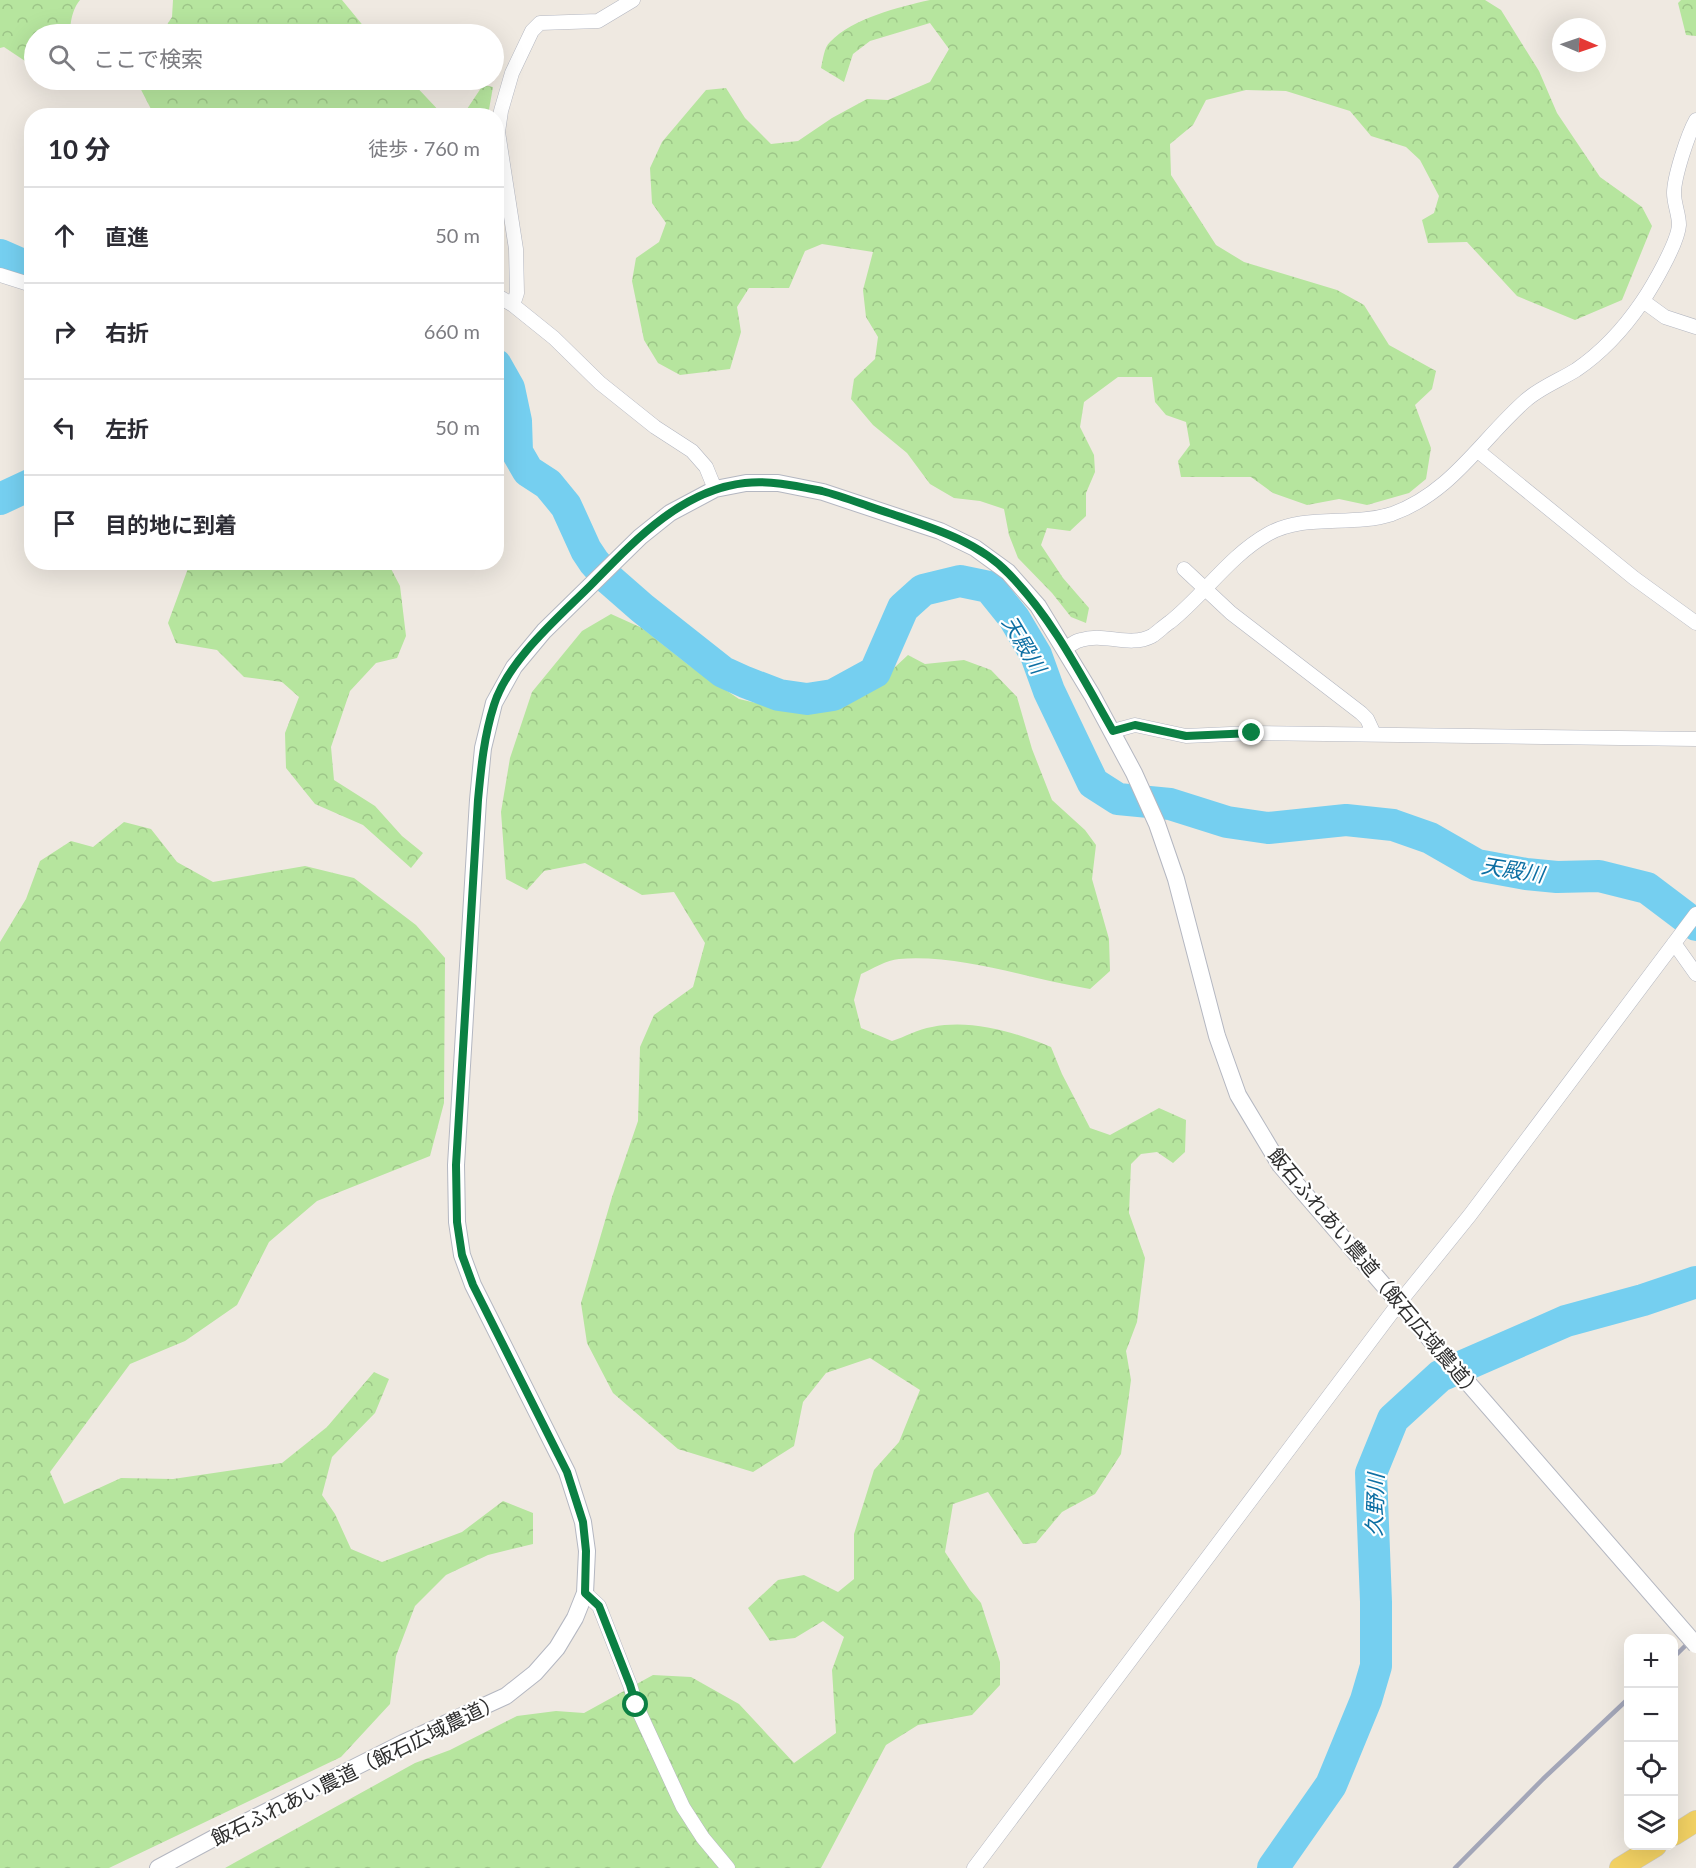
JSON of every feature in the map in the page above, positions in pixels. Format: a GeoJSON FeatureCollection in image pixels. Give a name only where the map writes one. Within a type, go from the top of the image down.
{"type":"FeatureCollection","features":[{"type":"Feature","properties":{"kind":"main road"},"geometry":{"type":"LineString","coordinates":[[1678,1832],[1696,1821]]}},
{"type":"Feature","properties":{"kind":"main road"},"geometry":{"type":"LineString","coordinates":[[1620,1868],[1648,1850]]}},
{"type":"Feature","properties":{"kind":"street"},"geometry":{"type":"LineString","coordinates":[[502,108],[512,73],[532,31],[540,23],[598,21],[633,0]]}},
{"type":"Feature","properties":{"kind":"street"},"geometry":{"type":"LineString","coordinates":[[1065,648],[1081,639],[1103,638],[1132,641],[1152,636],[1180,614],[1247,547],[1270,533],[1294,524],[1361,520],[1392,513],[1433,493],[1448,482],[1527,399],[1593,357],[1626,323],[1643,301],[1674,242],[1679,225],[1674,194],[1676,178],[1696,120]]}},
{"type":"Feature","properties":{"kind":"street"},"geometry":{"type":"LineString","coordinates":[[504,171],[516,249],[516,293],[513,305]]}},
{"type":"Feature","properties":{"kind":"street"},"geometry":{"type":"LineString","coordinates":[[0,275],[24,282]]}},
{"type":"Feature","properties":{"kind":"street"},"geometry":{"type":"LineString","coordinates":[[504,300],[554,338],[600,383],[655,427],[693,451],[706,467],[715,489]]}},
{"type":"Feature","properties":{"kind":"street"},"geometry":{"type":"LineString","coordinates":[[1643,301],[1665,317],[1696,327]]}},
{"type":"Feature","properties":{"kind":"street"},"geometry":{"type":"LineString","coordinates":[[1478,451],[1634,578],[1696,623]]}},
{"type":"Feature","properties":{"kind":"street","name":"飯石ふれあい農道（飯石広域農道）"},"geometry":{"type":"LineString","coordinates":[[158,1868],[403,1743],[506,1696],[535,1673],[557,1648],[575,1618],[585,1593],[586,1551],[583,1522],[567,1472],[473,1285],[462,1255],[457,1222],[456,1165],[483,748],[494,703],[514,667],[544,631],[613,562],[670,513],[715,489],[746,483],[778,483],[823,492],[940,531],[975,548],[1008,572],[1038,606],[1113,731],[1157,824],[1176,879],[1217,1036],[1238,1095],[1280,1165],[1696,1645]]}},
{"type":"Feature","properties":{"kind":"street"},"geometry":{"type":"LineString","coordinates":[[1184,569],[1231,613],[1361,713],[1374,734]]}},
{"type":"Feature","properties":{"kind":"street"},"geometry":{"type":"LineString","coordinates":[[1113,731],[1135,725],[1186,736],[1252,733],[1696,739]]}},
{"type":"Feature","properties":{"kind":"street"},"geometry":{"type":"LineString","coordinates":[[974,1868],[1399,1303],[1470,1215],[1696,914]]}},
{"type":"Feature","properties":{"kind":"street"},"geometry":{"type":"LineString","coordinates":[[1674,943],[1696,974]]}},
{"type":"Feature","properties":{"kind":"street"},"geometry":{"type":"LineString","coordinates":[[585,1593],[599,1606],[636,1705],[683,1807],[703,1838],[728,1868]]}},
{"type":"Feature","properties":{"kind":"green space"},"geometry":{"type":"Polygon","coordinates":[[[0,0],[80,0],[75,7],[71,24],[24,24],[24,60],[4,47],[0,48],[0,0]]]}},
{"type":"Feature","properties":{"kind":"green space"},"geometry":{"type":"Polygon","coordinates":[[[173,0],[342,0],[362,24],[167,24],[172,17],[173,0]]]}},
{"type":"Feature","properties":{"kind":"green space"},"geometry":{"type":"Polygon","coordinates":[[[930,0],[1485,0],[1501,10],[1539,71],[1557,113],[1600,177],[1642,207],[1652,226],[1622,300],[1575,320],[1517,296],[1467,242],[1428,243],[1422,220],[1434,213],[1439,196],[1420,160],[1406,147],[1371,136],[1350,111],[1286,91],[1246,90],[1206,100],[1193,125],[1170,144],[1171,175],[1216,245],[1244,262],[1337,290],[1364,305],[1389,345],[1436,371],[1432,389],[1415,405],[1431,448],[1426,479],[1409,493],[1367,505],[1339,499],[1307,505],[1273,493],[1251,477],[1181,477],[1178,461],[1190,445],[1186,422],[1166,415],[1155,402],[1152,377],[1118,377],[1084,402],[1080,427],[1094,455],[1095,472],[1086,493],[1086,516],[1070,531],[1047,528],[1041,545],[1063,578],[1089,608],[1086,623],[1071,617],[1052,593],[1018,558],[1009,535],[1004,509],[980,501],[954,498],[930,484],[907,453],[873,425],[851,399],[854,379],[875,359],[878,337],[866,317],[863,290],[873,252],[822,244],[805,251],[789,288],[749,288],[737,307],[741,332],[730,369],[680,375],[658,363],[644,340],[632,281],[636,258],[659,242],[666,223],[652,203],[650,168],[662,142],[706,90],[726,88],[745,118],[771,144],[798,141],[832,118],[867,99],[888,100],[930,82],[949,49],[930,23],[870,41],[853,54],[844,82],[821,68],[828,44],[851,26],[877,15],[930,0]]]}},
{"type":"Feature","properties":{"kind":"green space"},"geometry":{"type":"Polygon","coordinates":[[[1681,0],[1696,0],[1696,36],[1686,35],[1678,3],[1681,0]]]}},
{"type":"Feature","properties":{"kind":"green space"},"geometry":{"type":"Polygon","coordinates":[[[141,90],[419,90],[436,108],[277,108],[150,108],[141,90]]]}},
{"type":"Feature","properties":{"kind":"green space"},"geometry":{"type":"Polygon","coordinates":[[[480,90],[492,90],[489,108],[468,108],[480,90]]]}},
{"type":"Feature","properties":{"kind":"green space"},"geometry":{"type":"Polygon","coordinates":[[[187,570],[392,570],[400,586],[406,636],[397,658],[376,663],[350,691],[331,747],[334,780],[375,806],[402,836],[423,853],[411,868],[363,825],[315,804],[286,768],[285,733],[299,697],[282,682],[244,677],[217,650],[176,643],[168,623],[187,570]]]}},
{"type":"Feature","properties":{"kind":"green space"},"geometry":{"type":"Polygon","coordinates":[[[611,614],[642,628],[690,666],[739,699],[783,709],[824,709],[867,693],[908,655],[925,664],[964,660],[991,670],[1017,697],[1032,749],[1052,800],[1085,830],[1096,845],[1092,879],[1109,939],[1110,971],[1090,989],[947,960],[899,959],[861,974],[854,1000],[861,1028],[892,1041],[927,1028],[962,1025],[993,1028],[1051,1047],[1062,1074],[1090,1128],[1110,1135],[1159,1108],[1186,1120],[1185,1152],[1173,1163],[1157,1152],[1141,1154],[1131,1164],[1129,1213],[1145,1258],[1137,1322],[1126,1351],[1131,1380],[1121,1454],[1095,1494],[1062,1512],[1036,1543],[1023,1544],[988,1492],[953,1504],[945,1552],[981,1603],[1000,1662],[1000,1685],[972,1715],[918,1725],[886,1745],[821,1868],[225,1868],[415,1763],[450,1750],[517,1716],[556,1711],[584,1713],[653,1675],[691,1677],[739,1704],[794,1763],[836,1733],[832,1670],[844,1637],[823,1621],[795,1638],[770,1641],[748,1608],[778,1580],[804,1575],[838,1592],[854,1579],[854,1534],[874,1470],[899,1442],[920,1390],[870,1358],[826,1373],[803,1402],[794,1446],[753,1472],[678,1449],[613,1393],[587,1343],[581,1303],[612,1197],[638,1121],[640,1047],[654,1015],[693,987],[705,943],[674,892],[642,895],[585,863],[544,871],[527,890],[506,879],[501,812],[510,758],[532,692],[582,631],[611,614]]]}},
{"type":"Feature","properties":{"kind":"green space"},"geometry":{"type":"Polygon","coordinates":[[[124,822],[151,829],[177,862],[213,882],[305,866],[354,878],[416,925],[445,958],[444,1103],[430,1156],[317,1201],[269,1242],[237,1305],[185,1341],[130,1364],[50,1472],[64,1504],[121,1478],[173,1479],[282,1463],[327,1427],[374,1372],[389,1379],[375,1413],[332,1457],[322,1495],[335,1514],[351,1549],[382,1562],[462,1532],[503,1501],[533,1513],[533,1544],[488,1555],[446,1575],[415,1606],[396,1656],[390,1704],[341,1757],[109,1868],[0,1868],[0,942],[26,899],[40,861],[71,841],[93,847],[124,822]]]}},
{"type":"Feature","properties":{"kind":"waterway"},"geometry":{"type":"LineString","coordinates":[[0,255],[24,266]]}},
{"type":"Feature","properties":{"kind":"waterway","name":"天殿川"},"geometry":{"type":"LineString","coordinates":[[504,379],[509,388],[516,421],[517,452],[528,471],[548,484],[566,506],[594,562],[610,580],[642,608],[723,672],[779,695],[807,699],[833,695],[875,672],[903,608],[923,590],[960,581],[989,587],[1014,618],[1036,655],[1049,691],[1093,783],[1118,799],[1170,804],[1227,822],[1268,828],[1346,820],[1393,825],[1430,838],[1477,865],[1557,877],[1599,876],[1647,888],[1696,925]]}},
{"type":"Feature","properties":{"kind":"waterway","name":"天殿川"},"geometry":{"type":"LineString","coordinates":[[0,499],[24,488]]}},
{"type":"Feature","properties":{"kind":"waterway","name":"久野川"},"geometry":{"type":"LineString","coordinates":[[1273,1868],[1331,1785],[1366,1700],[1376,1666],[1371,1473],[1393,1419],[1440,1376],[1566,1321],[1643,1300],[1696,1282]]}},
{"type":"Feature","properties":{"kind":"railway"},"geometry":{"type":"LineString","coordinates":[[1678,1653],[1696,1635]]}},
{"type":"Feature","properties":{"kind":"railway"},"geometry":{"type":"LineString","coordinates":[[1455,1868],[1543,1779],[1624,1703]]}},
{"type":"Feature","properties":{"kind":"route"},"geometry":{"type":"LineString","coordinates":[[636,1705],[599,1606],[585,1593],[586,1551],[583,1522],[567,1472],[473,1285],[462,1255],[457,1222],[456,1165],[483,748],[494,703],[514,667],[544,631],[613,562],[670,513],[715,489],[746,483],[778,483],[823,492],[940,531],[975,548],[1008,572],[1038,606],[1113,731],[1135,725],[1186,736],[1252,733]]}}]}
